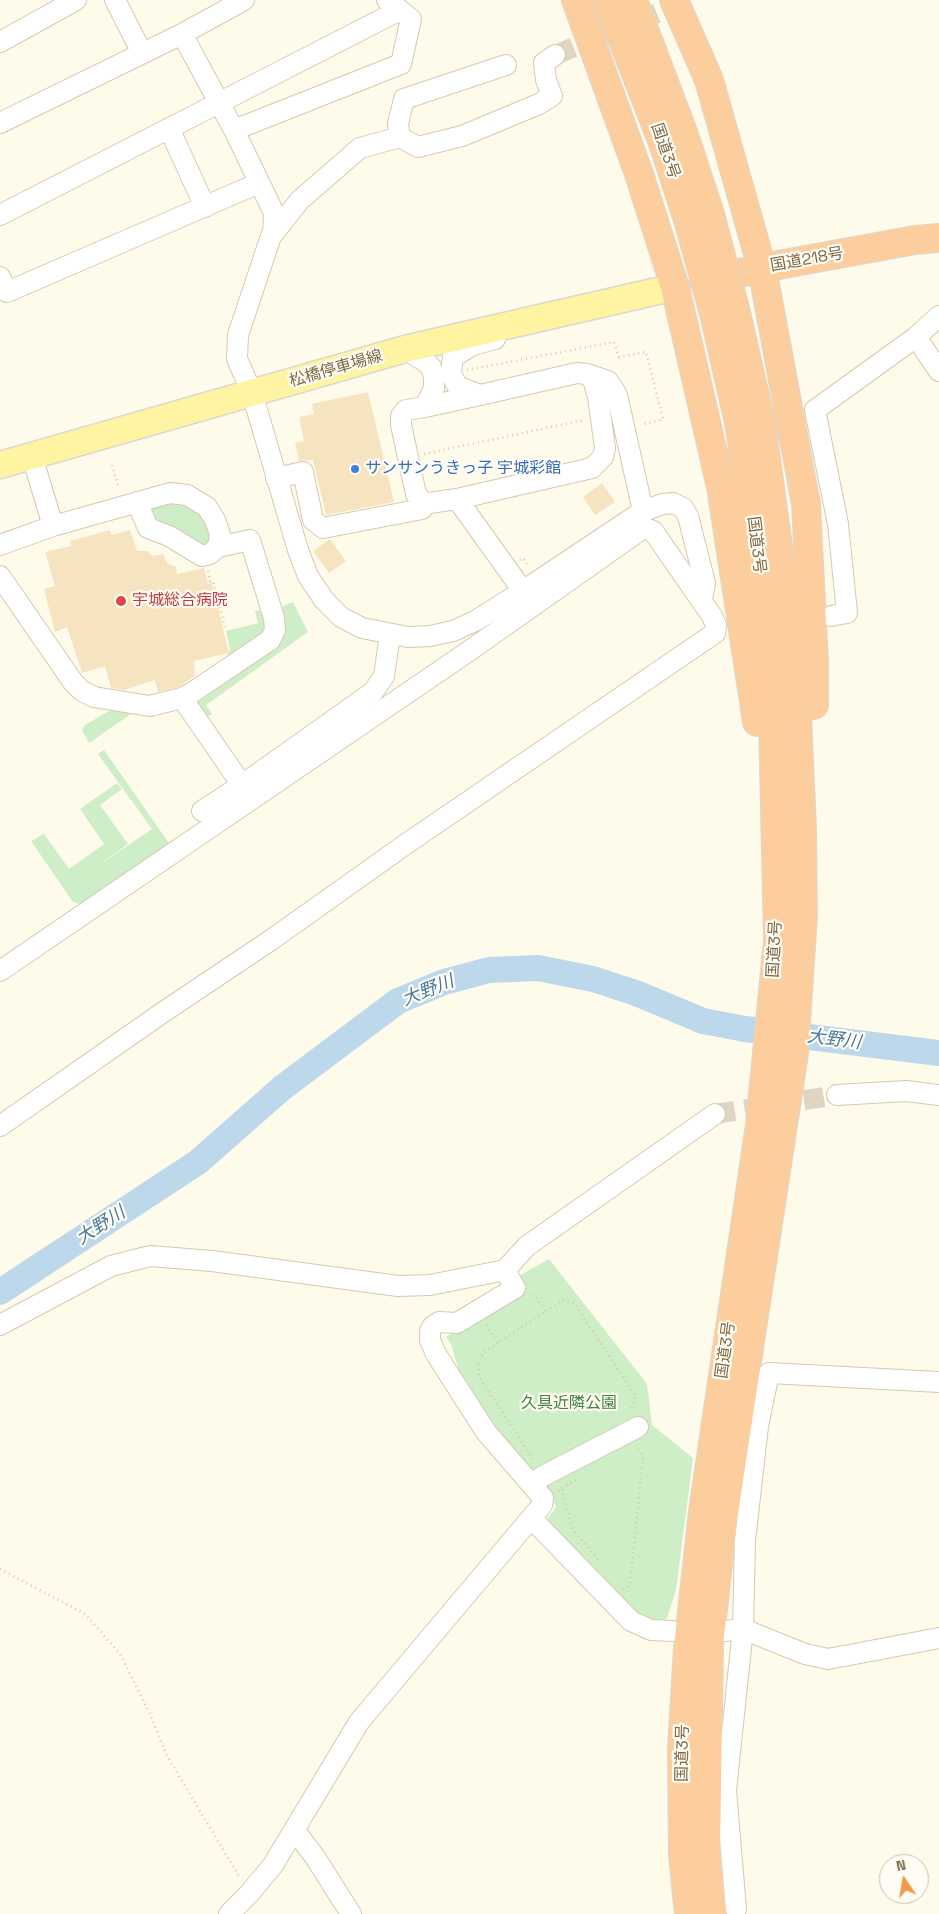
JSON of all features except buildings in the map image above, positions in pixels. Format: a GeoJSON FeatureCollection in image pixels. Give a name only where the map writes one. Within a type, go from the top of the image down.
{"type":"FeatureCollection","features":[{"type":"Feature","properties":{"kind":"highway"},"geometry":{"type":"LineString","coordinates":[[576,0],[640,174],[675,287],[721,487],[754,691],[767,826],[787,933]]}},
{"type":"Feature","properties":{"kind":"highway","name":"国道3号"},"geometry":{"type":"LineString","coordinates":[[607,0],[673,139]]}},
{"type":"Feature","properties":{"kind":"highway","name":"国道3号"},"geometry":{"type":"LineString","coordinates":[[633,0],[673,139],[688,220],[711,304],[750,423],[755,528],[772,677],[794,1053],[723,1519],[708,1644],[705,1743],[706,1855],[724,1912]]}},
{"type":"Feature","properties":{"kind":"highway"},"geometry":{"type":"LineString","coordinates":[[674,0],[709,80],[762,268],[806,504],[814,663],[812,870],[787,933]]}},
{"type":"Feature","properties":{"kind":"highway","name":"国道218号"},"geometry":{"type":"LineString","coordinates":[[675,287],[762,268],[915,240],[939,238]]}},
{"type":"Feature","properties":{"kind":"highway","name":"国道3号"},"geometry":{"type":"LineString","coordinates":[[690,1914],[683,1856],[682,1749],[688,1647],[703,1510],[760,1125],[767,1050],[787,933]]}},
{"type":"Feature","properties":{"kind":"main road","name":"松橋停車場線"},"geometry":{"type":"LineString","coordinates":[[0,465],[405,349],[675,287]]}},
{"type":"Feature","properties":{"kind":"street"},"geometry":{"type":"LineString","coordinates":[[0,42],[76,0]]}},
{"type":"Feature","properties":{"kind":"street"},"geometry":{"type":"LineString","coordinates":[[115,0],[142,54]]}},
{"type":"Feature","properties":{"kind":"street"},"geometry":{"type":"LineString","coordinates":[[0,123],[182,34],[244,0]]}},
{"type":"Feature","properties":{"kind":"street"},"geometry":{"type":"LineString","coordinates":[[0,215],[219,102],[393,5],[411,19],[401,64],[234,130]]}},
{"type":"Feature","properties":{"kind":"street"},"geometry":{"type":"LineString","coordinates":[[182,34],[234,130],[274,213],[272,233],[238,335],[237,359],[252,393],[298,550],[308,576],[324,600],[341,617],[362,628],[390,634],[430,636],[453,631],[475,621],[523,591],[643,511],[663,504],[673,503],[683,508],[688,516],[705,583],[702,599]]}},
{"type":"Feature","properties":{"kind":"street"},"geometry":{"type":"LineString","coordinates":[[272,233],[300,200],[360,148],[400,137],[418,147],[462,136],[539,104],[552,96],[546,80],[544,63],[555,55]]}},
{"type":"Feature","properties":{"kind":"street"},"geometry":{"type":"LineString","coordinates":[[400,137],[398,124],[404,99],[506,65]]}},
{"type":"Feature","properties":{"kind":"street"},"geometry":{"type":"LineString","coordinates":[[169,128],[204,207]]}},
{"type":"Feature","properties":{"kind":"street"},"geometry":{"type":"LineString","coordinates":[[0,277],[7,292],[259,184]]}},
{"type":"Feature","properties":{"kind":"street"},"geometry":{"type":"LineString","coordinates":[[831,616],[847,613],[838,524],[815,410],[916,338],[939,316]]}},
{"type":"Feature","properties":{"kind":"street"},"geometry":{"type":"LineString","coordinates":[[480,395],[457,386],[451,373],[453,357],[473,345],[493,341],[504,325]]}},
{"type":"Feature","properties":{"kind":"street"},"geometry":{"type":"LineString","coordinates":[[916,338],[939,371]]}},
{"type":"Feature","properties":{"kind":"street"},"geometry":{"type":"LineString","coordinates":[[405,349],[431,368],[434,388],[425,406]]}},
{"type":"Feature","properties":{"kind":"street"},"geometry":{"type":"LineString","coordinates":[[588,374],[593,380],[598,397],[606,448],[599,462],[592,468],[429,503],[422,501],[416,494],[400,425],[401,416],[406,410],[577,373],[588,374],[608,381],[617,395],[643,511]]}},
{"type":"Feature","properties":{"kind":"street"},"geometry":{"type":"LineString","coordinates":[[32,456],[53,526]]}},
{"type":"Feature","properties":{"kind":"street"},"geometry":{"type":"LineString","coordinates":[[276,478],[303,472],[313,520],[323,528],[422,509]]}},
{"type":"Feature","properties":{"kind":"street"},"geometry":{"type":"LineString","coordinates":[[0,545],[53,526],[170,493],[187,495],[207,507],[215,520],[220,534],[218,547]]}},
{"type":"Feature","properties":{"kind":"street"},"geometry":{"type":"LineString","coordinates":[[457,498],[523,591]]}},
{"type":"Feature","properties":{"kind":"street"},"geometry":{"type":"LineString","coordinates":[[0,576],[73,682],[82,691],[94,698],[142,706],[182,698],[270,640],[275,630],[274,618],[250,540],[218,547],[210,554],[202,556],[169,536],[148,528],[137,502]]}},
{"type":"Feature","properties":{"kind":"street"},"geometry":{"type":"LineString","coordinates":[[0,972],[469,651],[642,529],[653,531],[702,599],[723,624],[715,633],[406,844],[271,940],[0,1126]]}},
{"type":"Feature","properties":{"kind":"street"},"geometry":{"type":"LineString","coordinates":[[202,812],[373,692],[384,676],[390,634]]}},
{"type":"Feature","properties":{"kind":"street"},"geometry":{"type":"LineString","coordinates":[[182,698],[242,785]]}},
{"type":"Feature","properties":{"kind":"street"},"geometry":{"type":"LineString","coordinates":[[837,1095],[906,1091],[939,1095]]}},
{"type":"Feature","properties":{"kind":"street"},"geometry":{"type":"LineString","coordinates":[[0,1325],[111,1266],[150,1256],[212,1261],[398,1286],[430,1285],[506,1270],[527,1246],[714,1114]]}},
{"type":"Feature","properties":{"kind":"street"},"geometry":{"type":"LineString","coordinates":[[229,1914],[249,1894],[273,1865],[359,1722],[542,1506],[537,1491],[486,1432],[441,1361],[430,1340],[430,1331],[439,1322],[457,1323],[515,1288],[506,1270]]}},
{"type":"Feature","properties":{"kind":"street"},"geometry":{"type":"LineString","coordinates":[[724,1912],[726,1790],[734,1630],[758,1426],[769,1374],[939,1382]]}},
{"type":"Feature","properties":{"kind":"street"},"geometry":{"type":"LineString","coordinates":[[537,1491],[543,1476],[633,1421]]}},
{"type":"Feature","properties":{"kind":"street"},"geometry":{"type":"LineString","coordinates":[[532,1519],[631,1622],[651,1630],[672,1631]]}},
{"type":"Feature","properties":{"kind":"street"},"geometry":{"type":"LineString","coordinates":[[734,1630],[805,1654],[828,1659],[939,1638]]}},
{"type":"Feature","properties":{"kind":"street"},"geometry":{"type":"LineString","coordinates":[[295,1831],[315,1857],[351,1914]]}},
{"type":"Feature","properties":{"kind":"path"},"geometry":{"type":"LineString","coordinates":[[420,455],[584,420]]}},
{"type":"Feature","properties":{"kind":"path"},"geometry":{"type":"LineString","coordinates":[[517,562],[523,558],[532,571]]}},
{"type":"Feature","properties":{"kind":"path"},"geometry":{"type":"LineString","coordinates":[[206,565],[210,581],[213,581],[225,627]]}},
{"type":"Feature","properties":{"kind":"path"},"geometry":{"type":"LineString","coordinates":[[533,1292],[546,1311]]}},
{"type":"Feature","properties":{"kind":"path"},"geometry":{"type":"LineString","coordinates":[[539,1462],[534,1460],[479,1377],[478,1364],[483,1353],[563,1300],[574,1303],[635,1394],[636,1402],[633,1421]]}},
{"type":"Feature","properties":{"kind":"path"},"geometry":{"type":"LineString","coordinates":[[487,1326],[498,1343]]}},
{"type":"Feature","properties":{"kind":"path"},"geometry":{"type":"LineString","coordinates":[[620,1589],[627,1588],[630,1583],[643,1456],[636,1446],[629,1445]]}},
{"type":"Feature","properties":{"kind":"path"},"geometry":{"type":"LineString","coordinates":[[537,1491],[562,1489],[584,1475]]}},
{"type":"Feature","properties":{"kind":"path"},"geometry":{"type":"LineString","coordinates":[[562,1489],[572,1528],[602,1566]]}},
{"type":"Feature","properties":{"kind":"path"},"geometry":{"type":"LineString","coordinates":[[0,1569],[85,1614],[120,1654],[150,1714],[166,1754],[223,1847],[249,1894]]}},
{"type":"Feature","properties":{"kind":"green space"},"geometry":{"type":"Polygon","coordinates":[[[177,500],[207,517],[213,543],[205,548],[153,522],[149,506],[177,500]]]}},
{"type":"Feature","properties":{"kind":"green space"},"geometry":{"type":"Polygon","coordinates":[[[293,602],[308,632],[206,705],[212,714],[204,719],[196,705],[197,699],[277,641],[279,608],[293,602]]]}},
{"type":"Feature","properties":{"kind":"green space"},"geometry":{"type":"Polygon","coordinates":[[[265,610],[269,630],[226,659],[230,649],[226,631],[258,623],[255,611],[265,610]]]}},
{"type":"Feature","properties":{"kind":"green space"},"geometry":{"type":"Polygon","coordinates":[[[111,710],[131,714],[89,743],[82,730],[85,725],[111,710]]]}},
{"type":"Feature","properties":{"kind":"green space"},"geometry":{"type":"Polygon","coordinates":[[[104,750],[171,846],[83,905],[73,902],[31,841],[44,834],[69,869],[104,844],[80,809],[117,783],[122,789],[100,805],[128,844],[95,868],[152,829],[98,754],[104,750]]]}},
{"type":"Feature","properties":{"kind":"green space","name":"久具近隣公園"},"geometry":{"type":"Polygon","coordinates":[[[549,1259],[647,1384],[652,1425],[693,1458],[676,1590],[665,1624],[638,1617],[547,1519],[556,1507],[545,1485],[516,1455],[462,1381],[451,1344],[446,1337],[523,1286],[517,1277],[549,1259]]]}},
{"type":"Feature","properties":{"kind":"waterway","name":"大野川"},"geometry":{"type":"LineString","coordinates":[[0,1292],[198,1162],[282,1088],[398,1001],[444,982],[489,970],[538,968],[593,979],[636,993],[703,1021],[745,1029],[939,1053]]}},
{"type":"Feature","properties":{"kind":"tunnel"},"geometry":{"type":"LineString","coordinates":[[555,55],[689,0]]}},
{"type":"Feature","properties":{"kind":"tunnel"},"geometry":{"type":"LineString","coordinates":[[715,1114],[837,1095]]}},
{"type":"Feature","properties":{"kind":"place","name":"サンサンうきっ子 宇城彩館"},"geometry":{"type":"Point","coordinates":[355,469]}},
{"type":"Feature","properties":{"kind":"place","name":"宇城総合病院"},"geometry":{"type":"Point","coordinates":[121,601]}}]}
